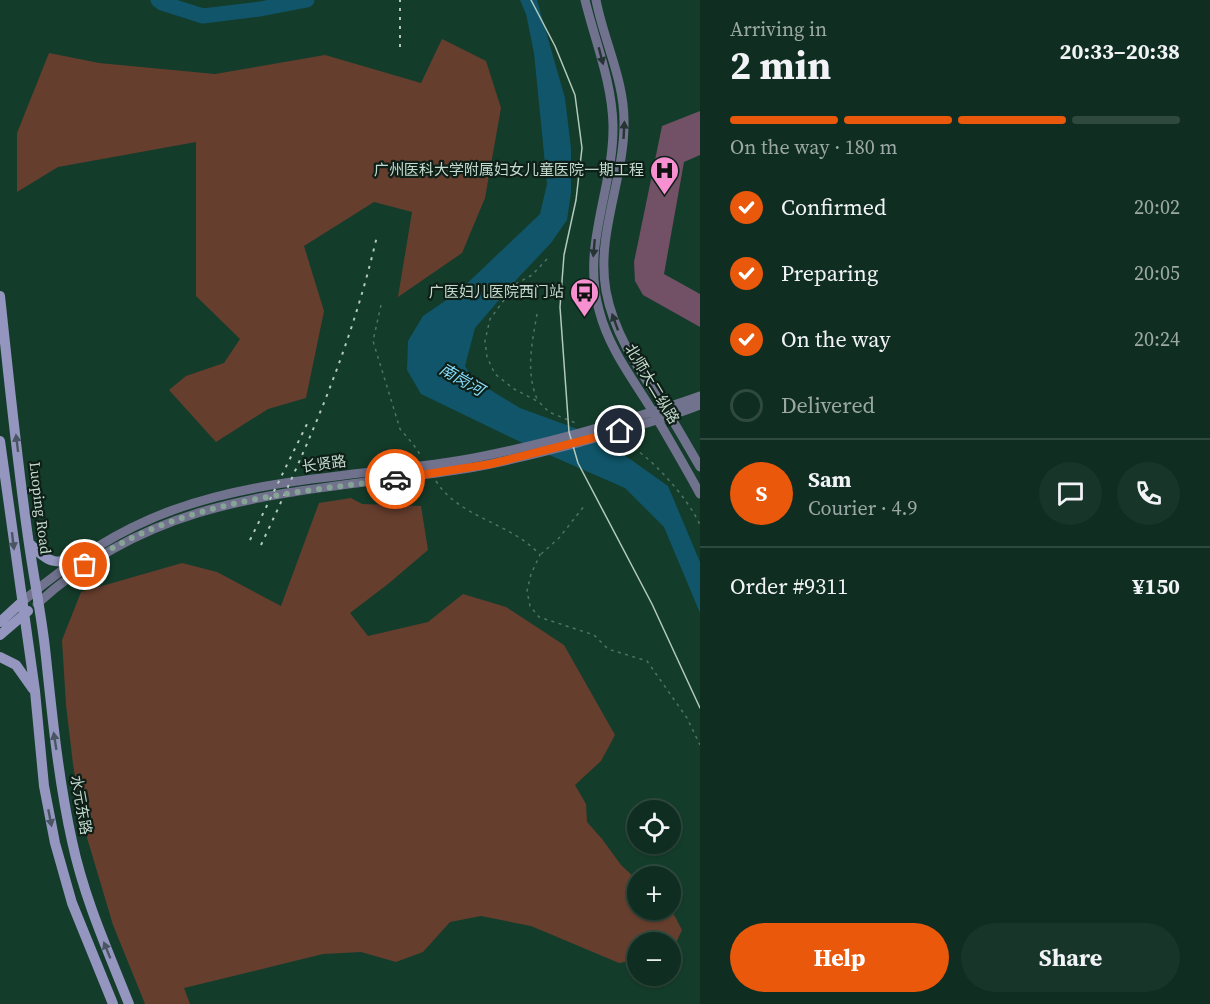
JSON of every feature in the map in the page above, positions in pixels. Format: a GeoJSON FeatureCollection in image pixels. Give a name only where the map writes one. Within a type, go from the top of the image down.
{"type":"FeatureCollection","features":[{"type":"Feature","properties":{"kind":"main road","name":"Luoping Road"},"geometry":{"type":"LineString","coordinates":[[0,296],[37,604]]}},
{"type":"Feature","properties":{"kind":"main road","name":"Luoping Road"},"geometry":{"type":"LineString","coordinates":[[0,441],[24,614]]}},
{"type":"Feature","properties":{"kind":"main road"},"geometry":{"type":"LineString","coordinates":[[29,543],[50,561],[64,562],[82,556]]}},
{"type":"Feature","properties":{"kind":"main road"},"geometry":{"type":"LineString","coordinates":[[0,622],[23,601]]}},
{"type":"Feature","properties":{"kind":"main road"},"geometry":{"type":"LineString","coordinates":[[0,635],[37,604]]}},
{"type":"Feature","properties":{"kind":"main road","name":"水元东路"},"geometry":{"type":"LineString","coordinates":[[37,604],[45,648],[47,682],[62,789],[72,842],[96,921],[129,1004]]}},
{"type":"Feature","properties":{"kind":"main road"},"geometry":{"type":"LineString","coordinates":[[24,614],[35,691],[44,786],[60,866],[72,903],[113,1004]]}},
{"type":"Feature","properties":{"kind":"main road"},"geometry":{"type":"LineString","coordinates":[[0,657],[16,665],[35,691]]}},
{"type":"Feature","properties":{"kind":"street","name":"北师大二纵路"},"geometry":{"type":"LineString","coordinates":[[585,0],[606,75],[613,125],[608,171],[593,249],[594,285],[599,310],[611,344],[659,421],[700,494]]}},
{"type":"Feature","properties":{"kind":"street","name":"北师大二纵路"},"geometry":{"type":"LineString","coordinates":[[596,0],[622,96],[624,124],[622,158],[605,248],[606,291],[624,345],[700,467]]}},
{"type":"Feature","properties":{"kind":"street"},"geometry":{"type":"LineString","coordinates":[[619,427],[659,421],[668,413],[700,396]]}},
{"type":"Feature","properties":{"kind":"street"},"geometry":{"type":"LineString","coordinates":[[619,427],[652,412],[668,413],[700,405]]}},
{"type":"Feature","properties":{"kind":"street","name":"长贤路"},"geometry":{"type":"LineString","coordinates":[[112,543],[160,525],[232,503],[268,495],[491,464],[619,427]]}},
{"type":"Feature","properties":{"kind":"street"},"geometry":{"type":"LineString","coordinates":[[23,601],[82,556],[112,543]]}},
{"type":"Feature","properties":{"kind":"street"},"geometry":{"type":"LineString","coordinates":[[37,604],[61,582],[112,543]]}},
{"type":"Feature","properties":{"kind":"path"},"geometry":{"type":"LineString","coordinates":[[547,259],[532,275],[516,284],[490,319],[485,341],[487,357],[495,374],[514,389],[539,402],[549,412],[581,425]]}},
{"type":"Feature","properties":{"kind":"path"},"geometry":{"type":"LineString","coordinates":[[381,304],[373,341],[400,429],[425,463]]}},
{"type":"Feature","properties":{"kind":"path"},"geometry":{"type":"LineString","coordinates":[[537,314],[529,361],[534,391],[539,402]]}},
{"type":"Feature","properties":{"kind":"path"},"geometry":{"type":"LineString","coordinates":[[622,441],[633,446],[683,496],[700,525]]}},
{"type":"Feature","properties":{"kind":"path"},"geometry":{"type":"LineString","coordinates":[[431,473],[442,492],[474,513],[517,534],[540,555]]}},
{"type":"Feature","properties":{"kind":"path"},"geometry":{"type":"LineString","coordinates":[[585,505],[559,538],[540,555],[531,574],[527,591],[530,606],[539,617],[594,635],[608,649],[646,660],[687,718],[700,745]]}},
{"type":"Feature","properties":{"kind":"shaded area"},"geometry":{"type":"Polygon","coordinates":[[[442,39],[486,61],[501,108],[485,198],[462,253],[398,297],[412,212],[374,202],[304,246],[324,311],[306,398],[268,409],[216,442],[169,390],[186,376],[224,363],[240,339],[196,296],[196,142],[58,167],[17,192],[17,133],[49,53],[99,63],[215,74],[325,55],[421,83],[442,39]]]}},
{"type":"Feature","properties":{"kind":"shaded area"},"geometry":{"type":"Polygon","coordinates":[[[351,498],[362,504],[421,506],[428,550],[350,613],[368,636],[428,622],[463,594],[506,607],[564,645],[615,735],[601,761],[575,785],[586,804],[587,822],[627,871],[627,920],[677,920],[681,932],[627,932],[627,962],[619,963],[531,926],[481,916],[450,922],[423,952],[396,962],[361,952],[323,954],[184,988],[190,1004],[145,1004],[113,925],[82,821],[66,705],[62,640],[81,592],[182,563],[217,572],[281,606],[319,503],[351,498]]]}},
{"type":"Feature","properties":{"kind":"water","name":"南岗河"},"geometry":{"type":"Polygon","coordinates":[[[520,0],[537,0],[565,98],[571,148],[571,193],[567,220],[551,243],[475,328],[465,366],[474,380],[520,408],[599,437],[668,486],[700,562],[700,613],[664,527],[625,488],[531,447],[421,394],[407,370],[408,341],[423,316],[458,292],[540,214],[547,184],[534,53],[526,14],[520,0]]]}},
{"type":"Feature","properties":{"kind":"building"},"geometry":{"type":"Polygon","coordinates":[[[700,111],[700,155],[684,162],[664,274],[700,294],[700,327],[643,295],[635,281],[634,262],[662,126],[700,111]]]}},
{"type":"Feature","properties":{"kind":"waterway"},"geometry":{"type":"LineString","coordinates":[[158,0],[203,16],[307,0]]}},
{"type":"Feature","properties":{"kind":"tram line"},"geometry":{"type":"LineString","coordinates":[[531,0],[555,46],[575,95],[582,148],[576,200],[564,255],[560,307],[569,432],[578,463],[652,604],[700,708]]}},
{"type":"Feature","properties":{"kind":"railway"},"geometry":{"type":"LineString","coordinates":[[400,0],[400,47]]}},
{"type":"Feature","properties":{"kind":"railway"},"geometry":{"type":"LineString","coordinates":[[261,545],[328,394],[355,317],[377,236]]}},
{"type":"Feature","properties":{"kind":"railway"},"geometry":{"type":"LineString","coordinates":[[250,540],[309,420]]}},
{"type":"Feature","properties":{"kind":"way so far"},"geometry":{"type":"LineString","coordinates":[[85,565],[113,548],[160,525],[217,506],[268,495],[395,479]]}},
{"type":"Feature","properties":{"kind":"place","name":"广州医科大学附属妇女儿童医院一期工程"},"geometry":{"type":"Point","coordinates":[665,196]}},
{"type":"Feature","properties":{"kind":"place","name":"广医妇儿医院西门站"},"geometry":{"type":"Point","coordinates":[585,318]}},
{"type":"Feature","properties":{"kind":"route"},"geometry":{"type":"LineString","coordinates":[[395,479],[491,464],[620,431]]}}]}
